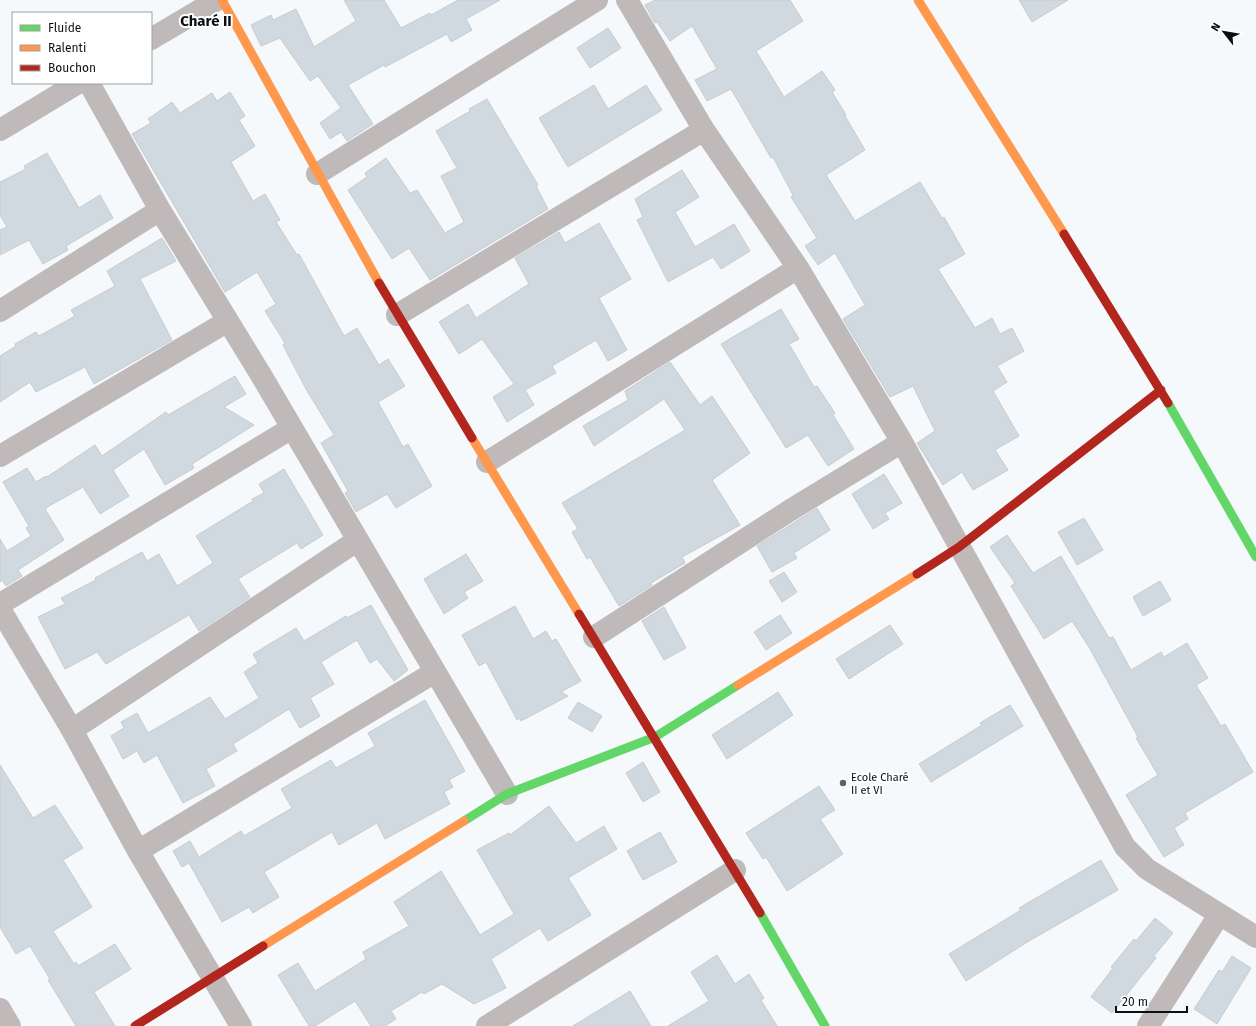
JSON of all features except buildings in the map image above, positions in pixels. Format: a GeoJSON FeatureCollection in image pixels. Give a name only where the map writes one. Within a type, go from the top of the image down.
{"type":"FeatureCollection","features":[{"type":"Feature","properties":{"kind":"street"},"geometry":{"type":"LineString","coordinates":[[152,38],[217,0]]}},
{"type":"Feature","properties":{"kind":"street"},"geometry":{"type":"LineString","coordinates":[[222,0],[317,174],[397,315],[735,870],[821,1025]]}},
{"type":"Feature","properties":{"kind":"street"},"geometry":{"type":"LineString","coordinates":[[317,174],[597,0]]}},
{"type":"Feature","properties":{"kind":"street"},"geometry":{"type":"LineString","coordinates":[[626,0],[704,130],[798,268],[902,442],[1125,847],[1147,869],[1256,937]]}},
{"type":"Feature","properties":{"kind":"street"},"geometry":{"type":"LineString","coordinates":[[918,0],[1161,390],[1256,557]]}},
{"type":"Feature","properties":{"kind":"street"},"geometry":{"type":"LineString","coordinates":[[0,130],[76,84]]}},
{"type":"Feature","properties":{"kind":"street"},"geometry":{"type":"LineString","coordinates":[[90,84],[160,210],[292,428],[507,794]]}},
{"type":"Feature","properties":{"kind":"street"},"geometry":{"type":"LineString","coordinates":[[397,315],[704,130]]}},
{"type":"Feature","properties":{"kind":"street"},"geometry":{"type":"LineString","coordinates":[[0,311],[160,210]]}},
{"type":"Feature","properties":{"kind":"street"},"geometry":{"type":"LineString","coordinates":[[487,462],[798,268]]}},
{"type":"Feature","properties":{"kind":"street"},"geometry":{"type":"LineString","coordinates":[[0,456],[228,322]]}},
{"type":"Feature","properties":{"kind":"street"},"geometry":{"type":"LineString","coordinates":[[135,1026],[507,794],[655,737],[959,547],[1161,390]]}},
{"type":"Feature","properties":{"kind":"street"},"geometry":{"type":"LineString","coordinates":[[0,604],[292,428]]}},
{"type":"Feature","properties":{"kind":"street"},"geometry":{"type":"LineString","coordinates":[[594,637],[783,515],[902,442]]}},
{"type":"Feature","properties":{"kind":"street"},"geometry":{"type":"LineString","coordinates":[[72,730],[358,540]]}},
{"type":"Feature","properties":{"kind":"street"},"geometry":{"type":"LineString","coordinates":[[0,609],[72,730],[138,852],[241,1026]]}},
{"type":"Feature","properties":{"kind":"street"},"geometry":{"type":"LineString","coordinates":[[138,852],[435,672]]}},
{"type":"Feature","properties":{"kind":"street"},"geometry":{"type":"LineString","coordinates":[[487,1026],[735,870]]}},
{"type":"Feature","properties":{"kind":"street"},"geometry":{"type":"LineString","coordinates":[[1148,1026],[1219,915]]}},
{"type":"Feature","properties":{"kind":"street"},"geometry":{"type":"LineString","coordinates":[[0,1009],[10,1026]]}},
{"type":"Feature","properties":{"kind":"traffic: fast"},"geometry":{"type":"LineString","coordinates":[[1168,403],[1256,557]]}},
{"type":"Feature","properties":{"kind":"traffic: fast"},"geometry":{"type":"LineString","coordinates":[[464,821],[507,794],[655,737],[738,685]]}},
{"type":"Feature","properties":{"kind":"traffic: fast"},"geometry":{"type":"LineString","coordinates":[[760,913],[825,1026]]}},
{"type":"Feature","properties":{"kind":"traffic: slow"},"geometry":{"type":"LineString","coordinates":[[222,0],[379,283]]}},
{"type":"Feature","properties":{"kind":"traffic: slow"},"geometry":{"type":"LineString","coordinates":[[918,0],[1064,234]]}},
{"type":"Feature","properties":{"kind":"traffic: slow"},"geometry":{"type":"LineString","coordinates":[[472,438],[579,614]]}},
{"type":"Feature","properties":{"kind":"traffic: slow"},"geometry":{"type":"LineString","coordinates":[[738,685],[917,574]]}},
{"type":"Feature","properties":{"kind":"traffic: slow"},"geometry":{"type":"LineString","coordinates":[[263,946],[464,821]]}},
{"type":"Feature","properties":{"kind":"traffic: jam"},"geometry":{"type":"LineString","coordinates":[[1064,234],[1168,403]]}},
{"type":"Feature","properties":{"kind":"traffic: jam"},"geometry":{"type":"LineString","coordinates":[[379,283],[472,438]]}},
{"type":"Feature","properties":{"kind":"traffic: jam"},"geometry":{"type":"LineString","coordinates":[[917,574],[959,547],[1161,390]]}},
{"type":"Feature","properties":{"kind":"traffic: jam"},"geometry":{"type":"LineString","coordinates":[[579,614],[760,913]]}},
{"type":"Feature","properties":{"kind":"traffic: jam"},"geometry":{"type":"LineString","coordinates":[[135,1026],[263,946]]}},
{"type":"Feature","properties":{"kind":"place","name":"Ecole Charé II et VI"},"geometry":{"type":"Point","coordinates":[843,783]}},
{"type":"Feature","properties":{"kind":"district","name":"Charé II"},"geometry":{"type":"Point","coordinates":[206,21]}}]}
